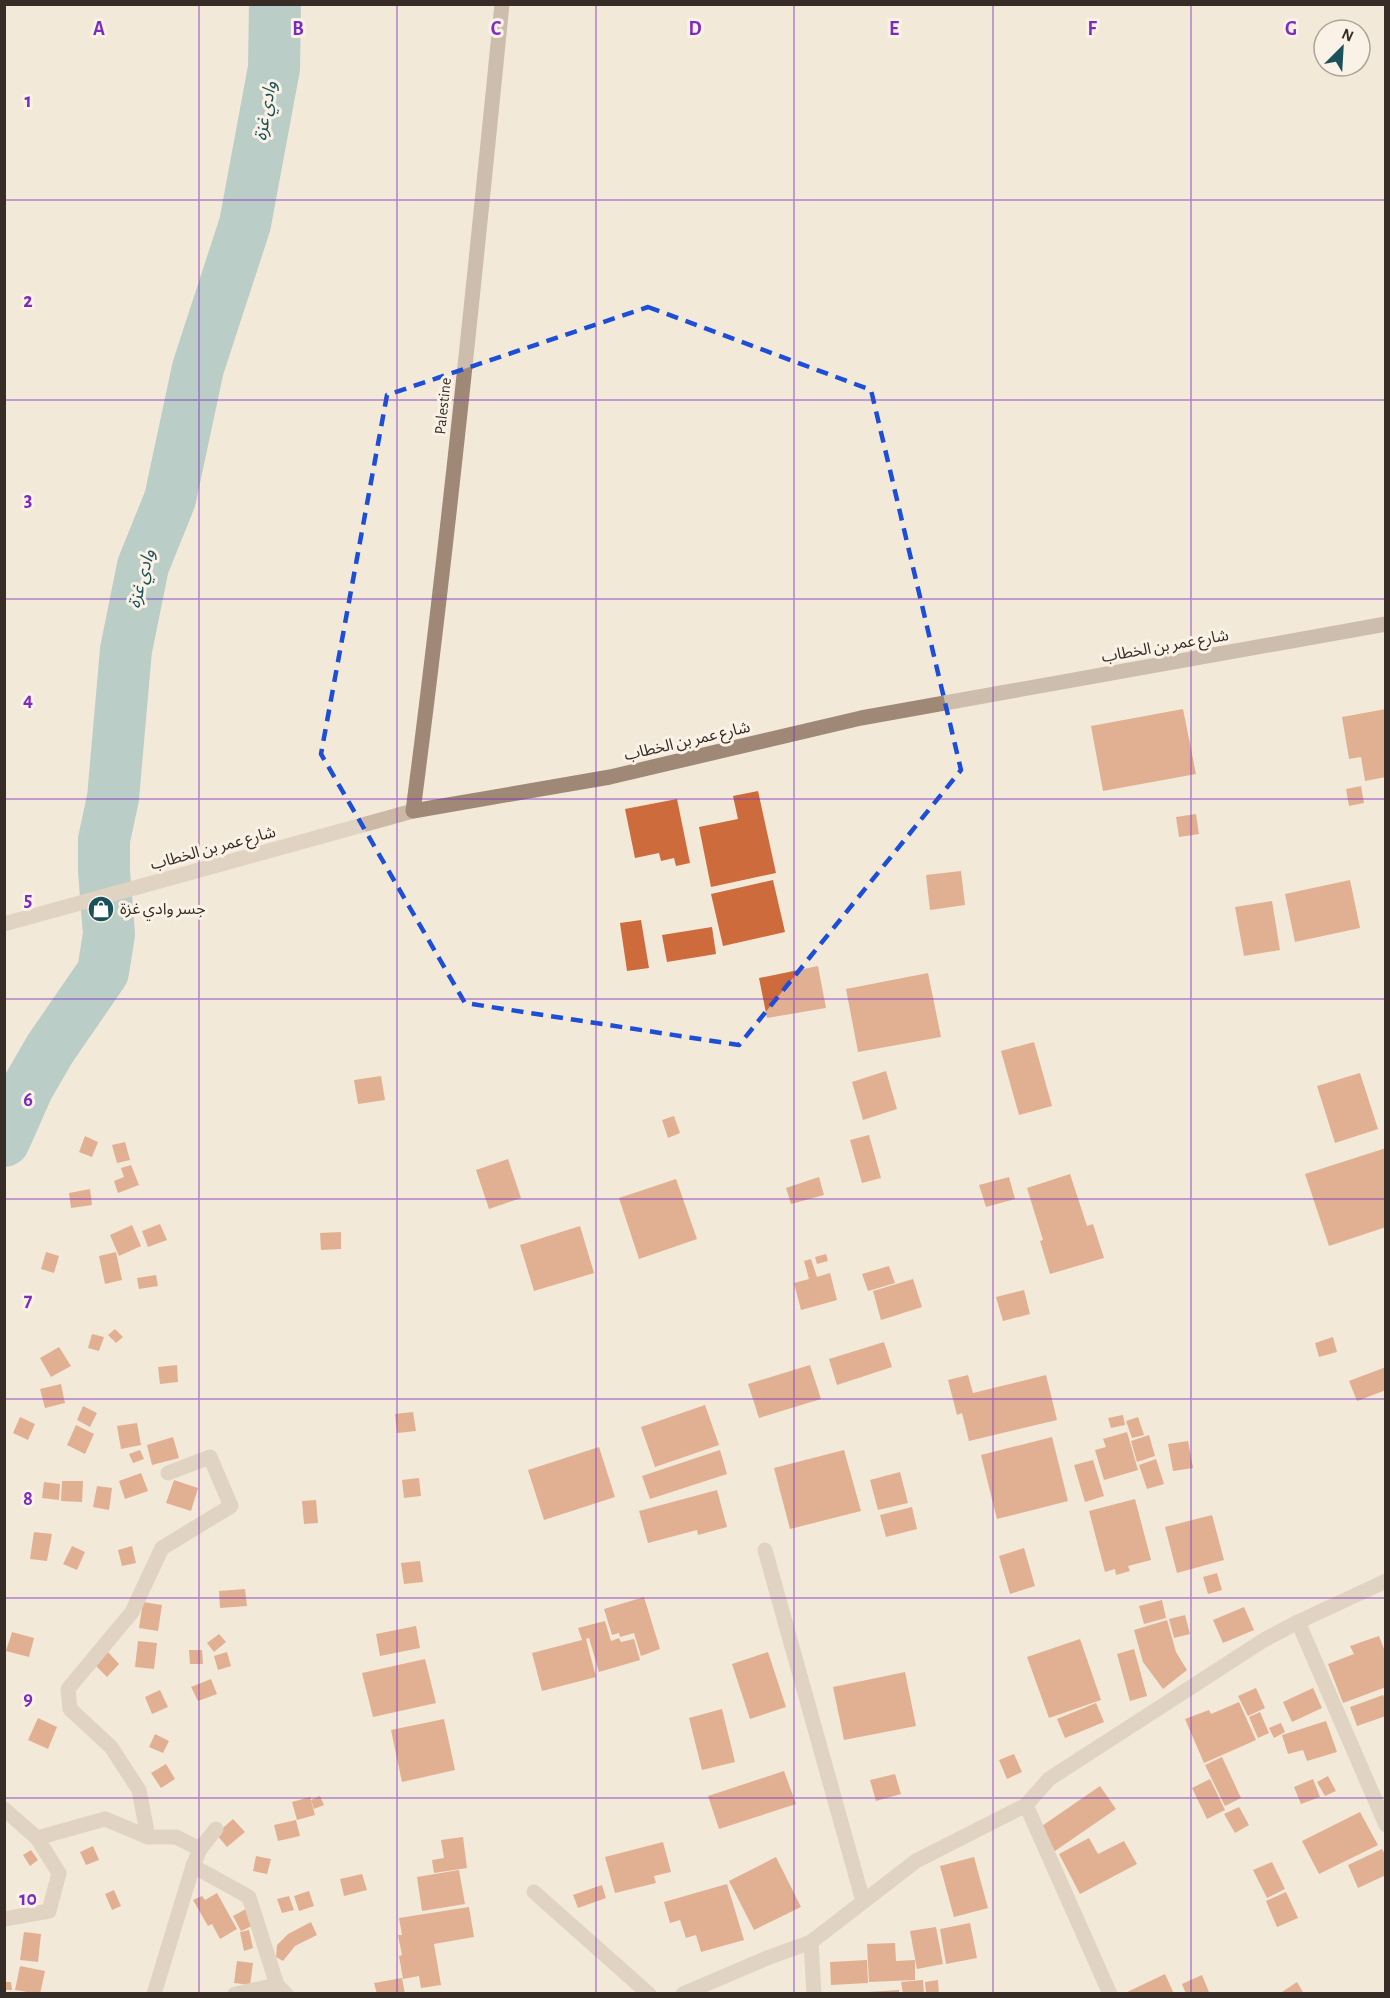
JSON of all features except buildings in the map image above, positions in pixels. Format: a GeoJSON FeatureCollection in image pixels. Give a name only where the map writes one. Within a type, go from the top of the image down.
{"type":"FeatureCollection","features":[{"type":"Feature","properties":{"kind":"street","name":"Palestine"},"geometry":{"type":"LineString","coordinates":[[413,811],[440,605],[502,4]]}},
{"type":"Feature","properties":{"kind":"street","name":"شارع عمر بن الخطاب"},"geometry":{"type":"LineString","coordinates":[[4,924],[413,811],[610,777],[861,718],[1386,624]]}},
{"type":"Feature","properties":{"kind":"street"},"geometry":{"type":"LineString","coordinates":[[148,1837],[139,1790],[111,1747],[70,1709],[68,1689],[132,1612],[162,1548],[231,1506],[210,1457],[168,1473]]}},
{"type":"Feature","properties":{"kind":"street"},"geometry":{"type":"LineString","coordinates":[[765,1550],[863,1901]]}},
{"type":"Feature","properties":{"kind":"street"},"geometry":{"type":"LineString","coordinates":[[683,1994],[811,1942],[916,1861],[1026,1805],[1049,1779],[1264,1641],[1298,1622],[1386,1581]]}},
{"type":"Feature","properties":{"kind":"street"},"geometry":{"type":"LineString","coordinates":[[1298,1622],[1386,1825]]}},
{"type":"Feature","properties":{"kind":"street"},"geometry":{"type":"LineString","coordinates":[[1026,1805],[1110,1994]]}},
{"type":"Feature","properties":{"kind":"street"},"geometry":{"type":"LineString","coordinates":[[4,1809],[37,1838],[59,1874],[49,1911],[4,1919]]}},
{"type":"Feature","properties":{"kind":"street"},"geometry":{"type":"LineString","coordinates":[[37,1838],[105,1819],[148,1837],[176,1837],[200,1849]]}},
{"type":"Feature","properties":{"kind":"street"},"geometry":{"type":"LineString","coordinates":[[154,1994],[193,1866],[200,1849],[216,1829]]}},
{"type":"Feature","properties":{"kind":"street"},"geometry":{"type":"LineString","coordinates":[[193,1866],[249,1897],[281,1989],[235,1994]]}},
{"type":"Feature","properties":{"kind":"street"},"geometry":{"type":"LineString","coordinates":[[534,1892],[650,1994]]}},
{"type":"Feature","properties":{"kind":"street"},"geometry":{"type":"LineString","coordinates":[[811,1942],[814,1994]]}},
{"type":"Feature","properties":{"kind":"highlighted area"},"geometry":{"type":"Polygon","coordinates":[[[648,307],[871,390],[961,770],[739,1045],[465,1003],[321,754],[387,395],[648,307]]]}},
{"type":"Feature","properties":{"kind":"waterway","name":"وادي غزة"},"geometry":{"type":"LineString","coordinates":[[4,1141],[28,1087],[50,1049],[103,972],[109,934],[104,840],[113,798],[126,650],[143,566],[170,499],[198,368],[245,224],[274,68],[275,4]]}},
{"type":"Feature","properties":{"kind":"place","name":"جسر وادي غزة"},"geometry":{"type":"Point","coordinates":[101,909]}}]}
